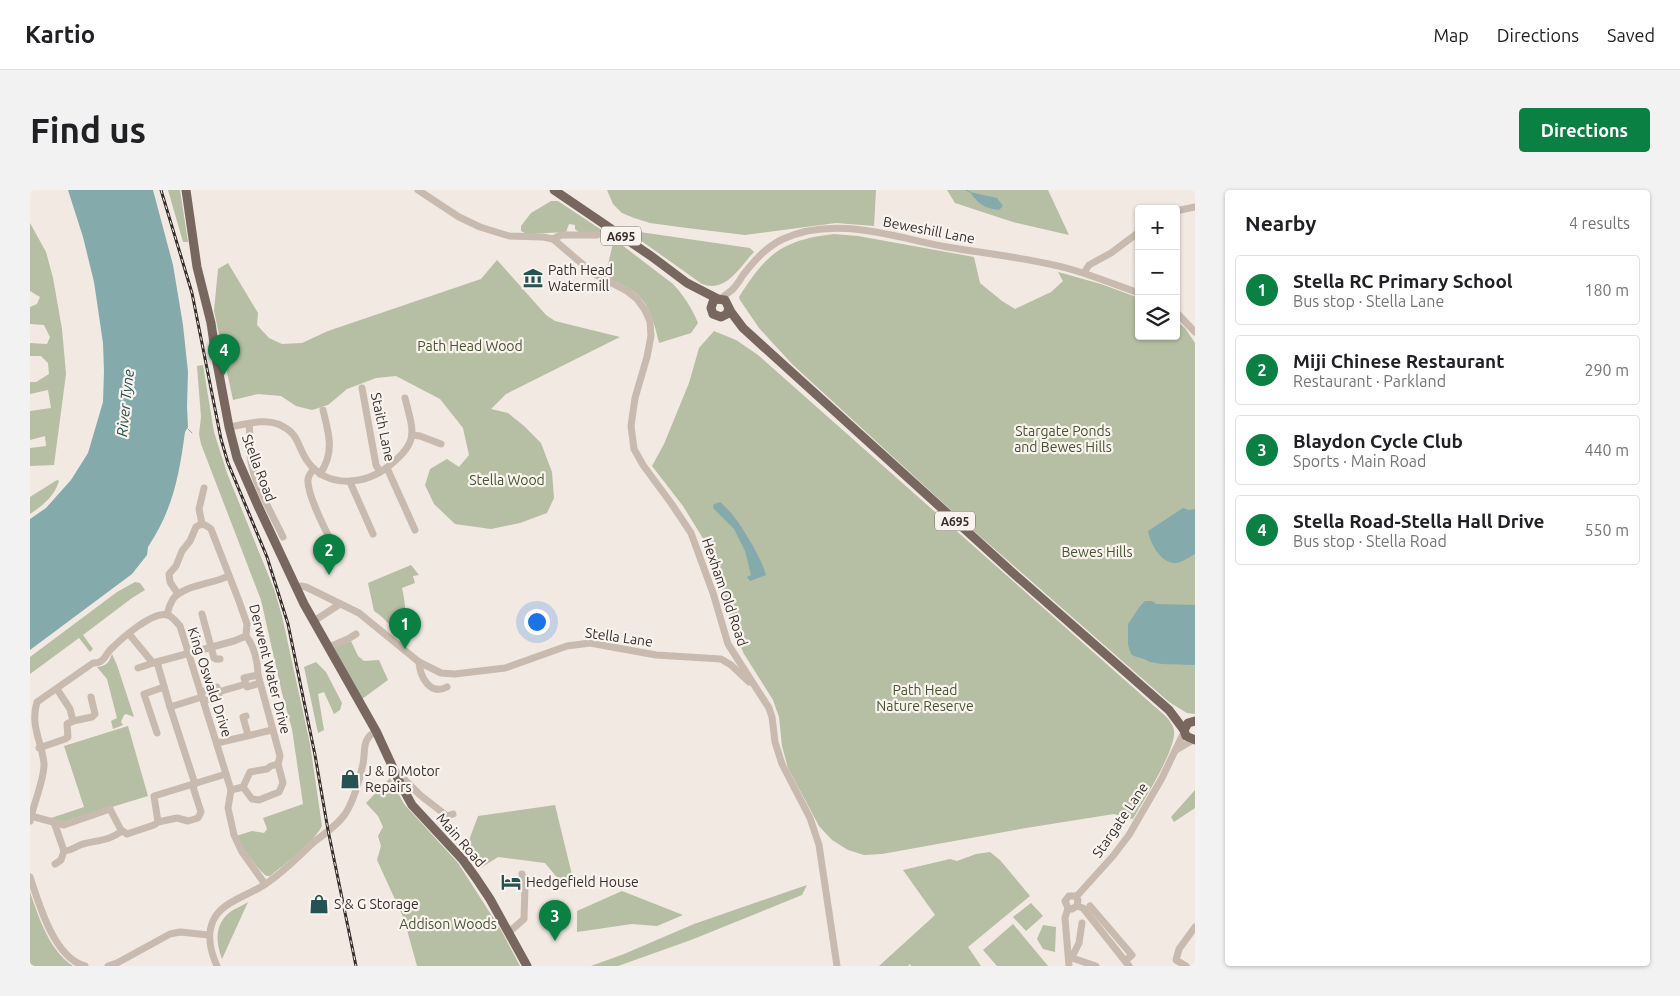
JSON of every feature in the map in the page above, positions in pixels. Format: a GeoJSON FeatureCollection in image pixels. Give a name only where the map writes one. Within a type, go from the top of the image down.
{"type":"FeatureCollection","features":[{"type":"Feature","properties":{"kind":"main road","name":"Stella Road"},"geometry":{"type":"LineString","coordinates":[[186,190],[197,267],[211,323],[229,427],[237,458],[296,588],[376,731]]}},
{"type":"Feature","properties":{"kind":"main road","name":"A695"},"geometry":{"type":"LineString","coordinates":[[554,190],[687,282],[719,299],[725,300],[743,328],[1013,573],[1170,710],[1186,736],[1194,740]]}},
{"type":"Feature","properties":{"kind":"main road","name":"A695"},"geometry":{"type":"LineString","coordinates":[[687,282],[711,308],[713,314],[743,328]]}},
{"type":"Feature","properties":{"kind":"main road"},"geometry":{"type":"LineString","coordinates":[[711,308],[713,302],[719,299]]}},
{"type":"Feature","properties":{"kind":"main road"},"geometry":{"type":"LineString","coordinates":[[722,317],[727,314],[729,307]]}},
{"type":"Feature","properties":{"kind":"main road","name":"A695"},"geometry":{"type":"LineString","coordinates":[[1170,710],[1194,721]]}},
{"type":"Feature","properties":{"kind":"main road","name":"A695"},"geometry":{"type":"LineString","coordinates":[[1184,731],[1188,723],[1194,721]]}},
{"type":"Feature","properties":{"kind":"main road","name":"Main Road"},"geometry":{"type":"LineString","coordinates":[[376,731],[412,805],[463,860],[490,899],[527,966]]}},
{"type":"Feature","properties":{"kind":"street"},"geometry":{"type":"LineString","coordinates":[[418,190],[459,217],[480,227],[509,236],[553,239],[572,233],[597,235]]}},
{"type":"Feature","properties":{"kind":"street"},"geometry":{"type":"LineString","coordinates":[[1180,210],[1195,207]]}},
{"type":"Feature","properties":{"kind":"street","name":"Beweshill Lane"},"geometry":{"type":"LineString","coordinates":[[719,299],[733,289],[758,258],[776,243],[809,231],[833,228],[858,229],[952,248],[1004,255],[1084,273],[1135,292]]}},
{"type":"Feature","properties":{"kind":"street"},"geometry":{"type":"LineString","coordinates":[[1084,273],[1089,265],[1111,253],[1135,235]]}},
{"type":"Feature","properties":{"kind":"street","name":"Hexham Old Road"},"geometry":{"type":"LineString","coordinates":[[553,239],[603,280],[622,288],[633,296],[648,315],[651,336],[635,398],[631,426],[632,444],[642,465],[691,533],[713,593],[728,644],[769,708],[782,764],[810,818],[816,834],[822,862],[837,966]]}},
{"type":"Feature","properties":{"kind":"street","name":"Beweshill Lane"},"geometry":{"type":"LineString","coordinates":[[729,307],[733,289]]}},
{"type":"Feature","properties":{"kind":"street"},"geometry":{"type":"LineString","coordinates":[[1180,316],[1195,332]]}},
{"type":"Feature","properties":{"kind":"street","name":"Staith Lane"},"geometry":{"type":"LineString","coordinates":[[362,388],[376,466],[383,470],[415,530]]}},
{"type":"Feature","properties":{"kind":"street"},"geometry":{"type":"LineString","coordinates":[[229,427],[260,422],[274,423],[290,431],[297,438],[306,461],[317,472],[332,480],[350,482],[364,479],[383,470],[406,450],[413,435],[405,398]]}},
{"type":"Feature","properties":{"kind":"street"},"geometry":{"type":"LineString","coordinates":[[323,410],[329,436],[330,454],[326,465],[309,475],[308,485],[336,551],[337,559]]}},
{"type":"Feature","properties":{"kind":"street"},"geometry":{"type":"LineString","coordinates":[[249,424],[249,452],[254,473],[283,537]]}},
{"type":"Feature","properties":{"kind":"street"},"geometry":{"type":"LineString","coordinates":[[413,435],[441,444]]}},
{"type":"Feature","properties":{"kind":"street"},"geometry":{"type":"LineString","coordinates":[[350,482],[373,534]]}},
{"type":"Feature","properties":{"kind":"street"},"geometry":{"type":"LineString","coordinates":[[178,594],[170,582],[170,574],[176,566],[182,551],[190,541],[196,527],[202,524],[199,510],[204,488]]}},
{"type":"Feature","properties":{"kind":"street","name":"Derwent Water Drive"},"geometry":{"type":"LineString","coordinates":[[202,524],[211,529],[247,624],[246,636],[250,640],[258,668],[258,675],[280,756],[278,764],[282,783],[279,792],[259,800],[252,799],[243,787]]}},
{"type":"Feature","properties":{"kind":"street"},"geometry":{"type":"LineString","coordinates":[[129,634],[155,663],[164,687],[195,784],[193,787],[201,812],[198,818],[188,821],[177,818],[161,821],[127,834],[122,832],[110,809],[64,824],[30,818],[44,762],[31,721],[31,711],[37,702],[93,662],[105,660],[110,651],[129,634],[149,619],[158,614],[167,615],[172,600],[178,594],[206,583],[222,580],[228,576]]}},
{"type":"Feature","properties":{"kind":"street","name":"Stella Lane"},"geometry":{"type":"LineString","coordinates":[[296,588],[303,586],[359,613],[419,662],[435,671],[446,674],[498,670],[574,644],[590,643],[656,656],[720,658],[727,662]]}},
{"type":"Feature","properties":{"kind":"street"},"geometry":{"type":"LineString","coordinates":[[314,621],[340,604]]}},
{"type":"Feature","properties":{"kind":"street"},"geometry":{"type":"LineString","coordinates":[[202,614],[214,658],[216,660],[220,659]]}},
{"type":"Feature","properties":{"kind":"street","name":"King Oswald Drive"},"geometry":{"type":"LineString","coordinates":[[167,615],[180,626],[231,790],[228,808],[237,844],[265,884]]}},
{"type":"Feature","properties":{"kind":"street"},"geometry":{"type":"LineString","coordinates":[[329,647],[348,640],[356,634]]}},
{"type":"Feature","properties":{"kind":"street"},"geometry":{"type":"LineString","coordinates":[[138,668],[246,636]]}},
{"type":"Feature","properties":{"kind":"street"},"geometry":{"type":"LineString","coordinates":[[733,653],[727,662],[758,691]]}},
{"type":"Feature","properties":{"kind":"street"},"geometry":{"type":"LineString","coordinates":[[419,662],[423,678],[429,686],[439,689],[448,687]]}},
{"type":"Feature","properties":{"kind":"street"},"geometry":{"type":"LineString","coordinates":[[258,675],[244,678],[247,687],[260,683]]}},
{"type":"Feature","properties":{"kind":"street"},"geometry":{"type":"LineString","coordinates":[[170,707],[202,697],[220,696],[218,692],[246,684]]}},
{"type":"Feature","properties":{"kind":"street"},"geometry":{"type":"LineString","coordinates":[[157,733],[144,694],[164,687]]}},
{"type":"Feature","properties":{"kind":"street"},"geometry":{"type":"LineString","coordinates":[[57,689],[70,709],[73,721]]}},
{"type":"Feature","properties":{"kind":"street"},"geometry":{"type":"LineString","coordinates":[[39,748],[68,737],[67,724],[92,717],[96,714],[90,697]]}},
{"type":"Feature","properties":{"kind":"street"},"geometry":{"type":"LineString","coordinates":[[246,716],[243,717],[248,735]]}},
{"type":"Feature","properties":{"kind":"street"},"geometry":{"type":"LineString","coordinates":[[216,743],[272,730]]}},
{"type":"Feature","properties":{"kind":"street"},"geometry":{"type":"LineString","coordinates":[[217,966],[210,951],[210,935],[215,918],[226,905],[279,875],[348,811],[363,763],[366,740],[376,731]]}},
{"type":"Feature","properties":{"kind":"street","name":"Stargate Lane"},"geometry":{"type":"LineString","coordinates":[[1068,908],[1066,904],[1068,897],[1076,897],[1113,856],[1129,834],[1162,778],[1184,731]]}},
{"type":"Feature","properties":{"kind":"street"},"geometry":{"type":"LineString","coordinates":[[1176,750],[1194,740]]}},
{"type":"Feature","properties":{"kind":"street"},"geometry":{"type":"LineString","coordinates":[[231,790],[243,787],[250,772],[267,769],[278,764]]}},
{"type":"Feature","properties":{"kind":"street"},"geometry":{"type":"LineString","coordinates":[[393,768],[420,795],[447,816],[453,814]]}},
{"type":"Feature","properties":{"kind":"street"},"geometry":{"type":"LineString","coordinates":[[161,821],[156,814],[157,809],[154,796],[226,774]]}},
{"type":"Feature","properties":{"kind":"street"},"geometry":{"type":"LineString","coordinates":[[54,822],[64,851],[61,860],[55,864]]}},
{"type":"Feature","properties":{"kind":"street"},"geometry":{"type":"LineString","coordinates":[[64,851],[74,850],[82,844],[100,842],[122,832]]}},
{"type":"Feature","properties":{"kind":"street"},"geometry":{"type":"LineString","coordinates":[[509,932],[524,919],[525,886],[522,874]]}},
{"type":"Feature","properties":{"kind":"street"},"geometry":{"type":"LineString","coordinates":[[30,877],[46,920],[62,950],[74,961],[85,966]]}},
{"type":"Feature","properties":{"kind":"street"},"geometry":{"type":"LineString","coordinates":[[1076,897],[1078,900],[1077,906]]}},
{"type":"Feature","properties":{"kind":"street"},"geometry":{"type":"LineString","coordinates":[[1069,966],[1070,957],[1065,918],[1068,908],[1072,909],[1077,906],[1083,908],[1098,920]]}},
{"type":"Feature","properties":{"kind":"street"},"geometry":{"type":"LineString","coordinates":[[1090,906],[1127,964]]}},
{"type":"Feature","properties":{"kind":"street"},"geometry":{"type":"LineString","coordinates":[[1070,957],[1079,943],[1082,923]]}},
{"type":"Feature","properties":{"kind":"street"},"geometry":{"type":"LineString","coordinates":[[1186,966],[1175,963],[1179,949],[1195,927]]}},
{"type":"Feature","properties":{"kind":"street"},"geometry":{"type":"LineString","coordinates":[[108,966],[170,934],[180,932],[210,935]]}},
{"type":"Feature","properties":{"kind":"street"},"geometry":{"type":"LineString","coordinates":[[1070,957],[1096,966]]}},
{"type":"Feature","properties":{"kind":"green space"},"geometry":{"type":"Polygon","coordinates":[[[168,190],[180,190],[188,242],[183,242],[168,190]]]}},
{"type":"Feature","properties":{"kind":"green space"},"geometry":{"type":"Polygon","coordinates":[[[607,190],[876,190],[874,226],[836,223],[745,235],[687,228],[650,223],[622,213],[613,204],[607,190]]]}},
{"type":"Feature","properties":{"kind":"green space"},"geometry":{"type":"Polygon","coordinates":[[[947,190],[1048,190],[1069,235],[1013,222],[955,203],[947,190]]]}},
{"type":"Feature","properties":{"kind":"green space"},"geometry":{"type":"Polygon","coordinates":[[[551,201],[558,201],[606,233],[579,232],[575,229],[575,225],[569,224],[566,232],[527,234],[521,231],[521,226],[531,213],[551,201]]]}},
{"type":"Feature","properties":{"kind":"green space"},"geometry":{"type":"Polygon","coordinates":[[[30,223],[46,252],[53,278],[62,329],[66,374],[54,465],[30,466],[30,448],[46,446],[45,436],[30,440],[30,411],[51,408],[48,390],[30,394],[30,382],[36,382],[49,374],[48,363],[41,356],[30,356],[30,343],[47,344],[50,337],[44,325],[30,324],[30,307],[37,304],[40,297],[30,291],[30,223]]]}},
{"type":"Feature","properties":{"kind":"green space"},"geometry":{"type":"Polygon","coordinates":[[[626,230],[750,248],[754,252],[737,272],[725,282],[711,286],[702,284],[626,230]]]}},
{"type":"Feature","properties":{"kind":"green space","name":"Stargate Ponds and Bewes Hills"},"geometry":{"type":"Polygon","coordinates":[[[834,234],[858,236],[974,257],[980,283],[1015,309],[1051,292],[1063,281],[1058,272],[1101,284],[1135,297],[1135,340],[1180,340],[1180,324],[1185,328],[1195,343],[1195,714],[1187,713],[1169,702],[966,524],[792,364],[759,328],[739,297],[758,270],[777,252],[801,240],[834,234]]]}},
{"type":"Feature","properties":{"kind":"green space"},"geometry":{"type":"Polygon","coordinates":[[[614,239],[673,284],[690,307],[698,323],[691,333],[659,343],[652,318],[643,301],[629,288],[605,277],[614,239]]]}},
{"type":"Feature","properties":{"kind":"green space","name":"Path Head Wood"},"geometry":{"type":"Polygon","coordinates":[[[497,260],[546,315],[555,321],[620,337],[506,394],[491,409],[508,413],[541,443],[552,472],[554,498],[547,513],[520,523],[491,529],[455,524],[434,504],[425,485],[430,469],[447,459],[459,467],[469,455],[463,428],[440,399],[396,376],[376,378],[347,389],[328,405],[312,410],[296,406],[281,396],[258,394],[233,400],[214,311],[218,269],[228,263],[258,313],[257,325],[269,338],[282,344],[302,343],[328,331],[481,279],[497,260]]]}},
{"type":"Feature","properties":{"kind":"green space","name":"Path Head Nature Reserve"},"geometry":{"type":"Polygon","coordinates":[[[714,331],[736,340],[758,355],[1169,720],[1173,726],[1174,739],[1165,762],[1133,819],[1114,814],[882,854],[864,855],[848,850],[832,840],[819,826],[788,768],[782,746],[779,717],[773,700],[744,654],[734,632],[722,588],[707,545],[683,506],[652,466],[664,444],[689,383],[699,348],[714,331]]]}},
{"type":"Feature","properties":{"kind":"green space"},"geometry":{"type":"Polygon","coordinates":[[[203,365],[214,432],[227,473],[274,589],[282,616],[310,744],[322,826],[306,846],[270,876],[267,876],[260,870],[236,836],[252,831],[264,833],[267,829],[263,818],[303,804],[292,729],[261,600],[201,444],[197,366],[203,365]]]}},
{"type":"Feature","properties":{"kind":"green space"},"geometry":{"type":"Polygon","coordinates":[[[57,480],[59,481],[57,487],[51,496],[44,504],[30,514],[30,497],[57,480]]]}},
{"type":"Feature","properties":{"kind":"green space"},"geometry":{"type":"Polygon","coordinates":[[[411,565],[419,575],[413,576],[415,583],[402,588],[405,614],[400,628],[406,637],[397,632],[374,611],[368,583],[411,565]]]}},
{"type":"Feature","properties":{"kind":"green space"},"geometry":{"type":"Polygon","coordinates":[[[135,582],[140,583],[145,590],[83,635],[93,649],[90,652],[79,638],[30,674],[30,657],[117,592],[135,582]]]}},
{"type":"Feature","properties":{"kind":"green space"},"geometry":{"type":"Polygon","coordinates":[[[351,641],[358,656],[364,661],[379,660],[388,680],[362,699],[332,648],[351,641]]]}},
{"type":"Feature","properties":{"kind":"green space"},"geometry":{"type":"Polygon","coordinates":[[[112,654],[134,717],[124,715],[121,722],[123,725],[113,729],[111,721],[117,718],[107,679],[97,667],[107,663],[112,654]]]}},
{"type":"Feature","properties":{"kind":"green space"},"geometry":{"type":"Polygon","coordinates":[[[316,662],[326,672],[342,703],[340,710],[334,714],[324,692],[318,694],[324,730],[318,733],[304,667],[316,662]]]}},
{"type":"Feature","properties":{"kind":"green space"},"geometry":{"type":"Polygon","coordinates":[[[128,726],[148,796],[63,822],[51,818],[84,807],[64,746],[128,726]]]}},
{"type":"Feature","properties":{"kind":"green space","name":"Addison Woods"},"geometry":{"type":"Polygon","coordinates":[[[390,778],[404,804],[458,863],[501,930],[520,966],[417,966],[404,919],[377,860],[381,846],[378,836],[383,827],[378,816],[366,803],[390,778]]]}},
{"type":"Feature","properties":{"kind":"green space"},"geometry":{"type":"Polygon","coordinates":[[[1195,790],[1195,808],[1174,822],[1171,817],[1195,790]]]}},
{"type":"Feature","properties":{"kind":"green space"},"geometry":{"type":"Polygon","coordinates":[[[555,805],[574,883],[565,887],[545,863],[498,857],[479,869],[456,843],[468,843],[478,816],[555,805]]]}},
{"type":"Feature","properties":{"kind":"green space"},"geometry":{"type":"Polygon","coordinates":[[[990,852],[1000,860],[1030,896],[968,947],[981,966],[911,966],[910,964],[908,966],[879,966],[935,915],[903,870],[950,859],[957,861],[976,854],[990,852]]]}},
{"type":"Feature","properties":{"kind":"green space"},"geometry":{"type":"Polygon","coordinates":[[[807,885],[802,895],[691,940],[618,966],[591,966],[694,924],[807,885]]]}},
{"type":"Feature","properties":{"kind":"green space"},"geometry":{"type":"Polygon","coordinates":[[[622,891],[683,915],[657,926],[632,924],[577,932],[577,911],[622,891]]]}},
{"type":"Feature","properties":{"kind":"green space"},"geometry":{"type":"Polygon","coordinates":[[[30,892],[41,923],[51,942],[57,951],[73,966],[30,966],[30,892]]]}},
{"type":"Feature","properties":{"kind":"green space"},"geometry":{"type":"Polygon","coordinates":[[[248,902],[222,959],[218,946],[221,922],[230,912],[248,902]]]}},
{"type":"Feature","properties":{"kind":"green space"},"geometry":{"type":"Polygon","coordinates":[[[1031,903],[1043,916],[1026,931],[1013,917],[1031,903]]]}},
{"type":"Feature","properties":{"kind":"green space"},"geometry":{"type":"Polygon","coordinates":[[[1013,924],[1048,966],[997,966],[983,950],[1013,924]]]}},
{"type":"Feature","properties":{"kind":"green space"},"geometry":{"type":"Polygon","coordinates":[[[1043,925],[1056,927],[1055,952],[1043,949],[1037,939],[1043,925]]]}},
{"type":"Feature","properties":{"kind":"water","name":"River Tyne"},"geometry":{"type":"Polygon","coordinates":[[[68,190],[153,190],[173,265],[183,325],[188,372],[188,427],[185,432],[174,492],[157,533],[148,547],[147,555],[132,574],[30,650],[30,519],[46,508],[71,480],[88,453],[103,402],[103,343],[94,282],[83,237],[68,190]]]}},
{"type":"Feature","properties":{"kind":"water"},"geometry":{"type":"Polygon","coordinates":[[[970,192],[997,198],[1003,206],[999,210],[985,207],[970,192]]]}},
{"type":"Feature","properties":{"kind":"water"},"geometry":{"type":"Polygon","coordinates":[[[720,502],[742,528],[759,557],[766,575],[750,581],[747,577],[751,575],[745,551],[734,529],[713,508],[714,504],[720,502]]]}},
{"type":"Feature","properties":{"kind":"water"},"geometry":{"type":"Polygon","coordinates":[[[1183,508],[1195,509],[1195,554],[1176,563],[1166,560],[1157,552],[1148,531],[1183,508]]]}},
{"type":"Feature","properties":{"kind":"water"},"geometry":{"type":"Polygon","coordinates":[[[1145,601],[1152,601],[1156,604],[1195,605],[1195,665],[1150,662],[1131,654],[1128,645],[1128,624],[1145,601]]]}},
{"type":"Feature","properties":{"kind":"waterway"},"geometry":{"type":"LineString","coordinates":[[966,190],[970,192]]}},
{"type":"Feature","properties":{"kind":"waterway"},"geometry":{"type":"LineString","coordinates":[[188,429],[192,433]]}},
{"type":"Feature","properties":{"kind":"railway"},"geometry":{"type":"LineString","coordinates":[[161,190],[192,293],[221,439],[228,463],[267,557],[288,624],[356,966]]}},
{"type":"Feature","properties":{"kind":"place","name":"Path Head Watermill"},"geometry":{"type":"Point","coordinates":[533,278]}},
{"type":"Feature","properties":{"kind":"place","name":"Stella Road-Stella Hall Drive"},"geometry":{"type":"Point","coordinates":[224,375]}},
{"type":"Feature","properties":{"kind":"place","name":"Miji Chinese Restaurant"},"geometry":{"type":"Point","coordinates":[329,575]}},
{"type":"Feature","properties":{"kind":"place","name":"Stella RC Primary School"},"geometry":{"type":"Point","coordinates":[405,649]}},
{"type":"Feature","properties":{"kind":"place","name":"J & D Motor Repairs"},"geometry":{"type":"Point","coordinates":[350,779]}},
{"type":"Feature","properties":{"kind":"place","name":"Hedgefield House"},"geometry":{"type":"Point","coordinates":[511,882]}},
{"type":"Feature","properties":{"kind":"place","name":"S & G Storage"},"geometry":{"type":"Point","coordinates":[319,904]}},
{"type":"Feature","properties":{"kind":"place","name":"Blaydon Cycle Club"},"geometry":{"type":"Point","coordinates":[555,941]}},
{"type":"Feature","properties":{"kind":"park label","name":"Stella Wood"},"geometry":{"type":"Point","coordinates":[507,480]}},
{"type":"Feature","properties":{"kind":"park label","name":"Bewes Hills"},"geometry":{"type":"Point","coordinates":[1097,552]}}]}
